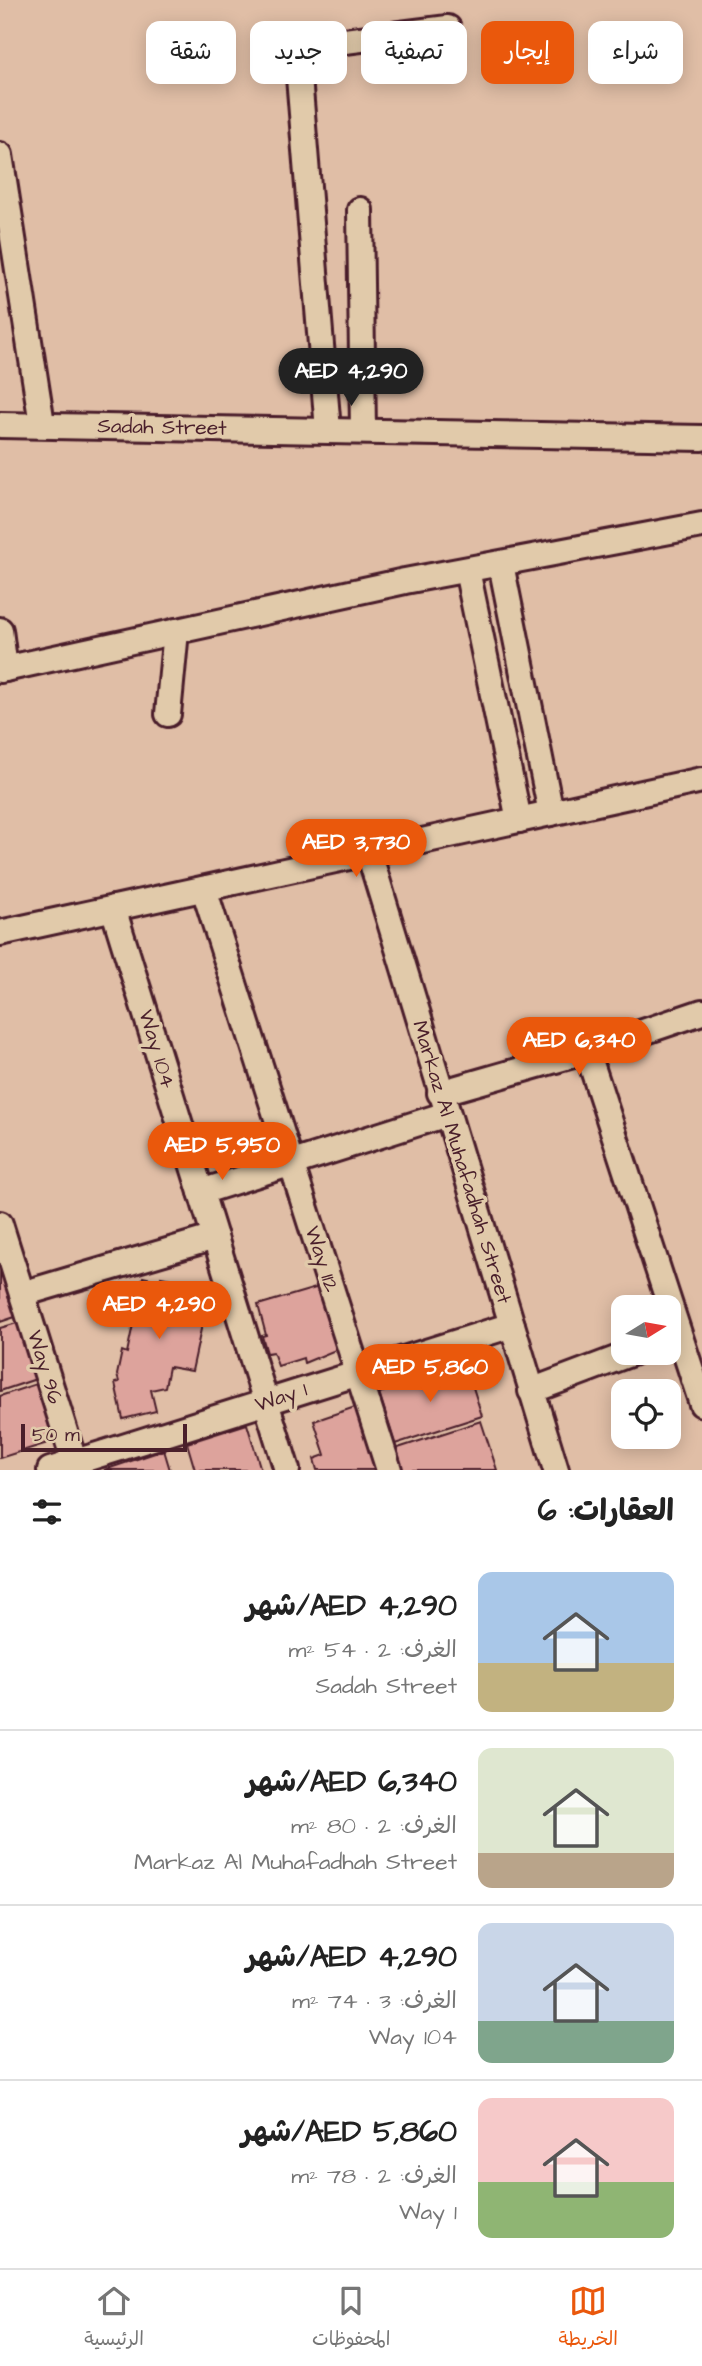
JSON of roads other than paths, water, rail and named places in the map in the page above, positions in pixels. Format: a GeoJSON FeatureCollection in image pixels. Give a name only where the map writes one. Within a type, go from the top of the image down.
{"type":"FeatureCollection","features":[{"type":"Feature","properties":{"kind":"street"},"geometry":{"type":"LineString","coordinates":[[328,430],[298,65],[305,51],[321,44],[361,39]]}},
{"type":"Feature","properties":{"kind":"street"},"geometry":{"type":"LineString","coordinates":[[0,155],[42,424]]}},
{"type":"Feature","properties":{"kind":"street"},"geometry":{"type":"LineString","coordinates":[[359,210],[363,431]]}},
{"type":"Feature","properties":{"kind":"street","name":"Sadah Street"},"geometry":{"type":"LineString","coordinates":[[0,425],[702,438]]}},
{"type":"Feature","properties":{"kind":"street"},"geometry":{"type":"LineString","coordinates":[[0,630],[2,669],[467,570],[702,525]]}},
{"type":"Feature","properties":{"kind":"street"},"geometry":{"type":"LineString","coordinates":[[501,564],[551,813]]}},
{"type":"Feature","properties":{"kind":"street"},"geometry":{"type":"LineString","coordinates":[[467,570],[519,820]]}},
{"type":"Feature","properties":{"kind":"street"},"geometry":{"type":"LineString","coordinates":[[168,714],[176,631]]}},
{"type":"Feature","properties":{"kind":"street"},"geometry":{"type":"LineString","coordinates":[[0,933],[702,780]]}},
{"type":"Feature","properties":{"kind":"street","name":"Markaz Al Muhafadhah Street"},"geometry":{"type":"LineString","coordinates":[[369,853],[556,1470]]}},
{"type":"Feature","properties":{"kind":"street","name":"Way 112"},"geometry":{"type":"LineString","coordinates":[[204,889],[389,1470]]}},
{"type":"Feature","properties":{"kind":"street","name":"Way 104"},"geometry":{"type":"LineString","coordinates":[[113,908],[287,1470]]}},
{"type":"Feature","properties":{"kind":"street"},"geometry":{"type":"LineString","coordinates":[[201,1192],[291,1164],[443,1104],[702,1012]]}},
{"type":"Feature","properties":{"kind":"street"},"geometry":{"type":"LineString","coordinates":[[587,1051],[683,1334],[702,1404]]}},
{"type":"Feature","properties":{"kind":"street","name":"Way 96"},"geometry":{"type":"LineString","coordinates":[[1,1228],[76,1466]]}},
{"type":"Feature","properties":{"kind":"street"},"geometry":{"type":"LineString","coordinates":[[22,1294],[215,1237]]}},
{"type":"Feature","properties":{"kind":"street","name":"Way 1"},"geometry":{"type":"LineString","coordinates":[[50,1470],[76,1466],[266,1402],[512,1325]]}},
{"type":"Feature","properties":{"kind":"street"},"geometry":{"type":"LineString","coordinates":[[531,1391],[611,1361]]}}]}
